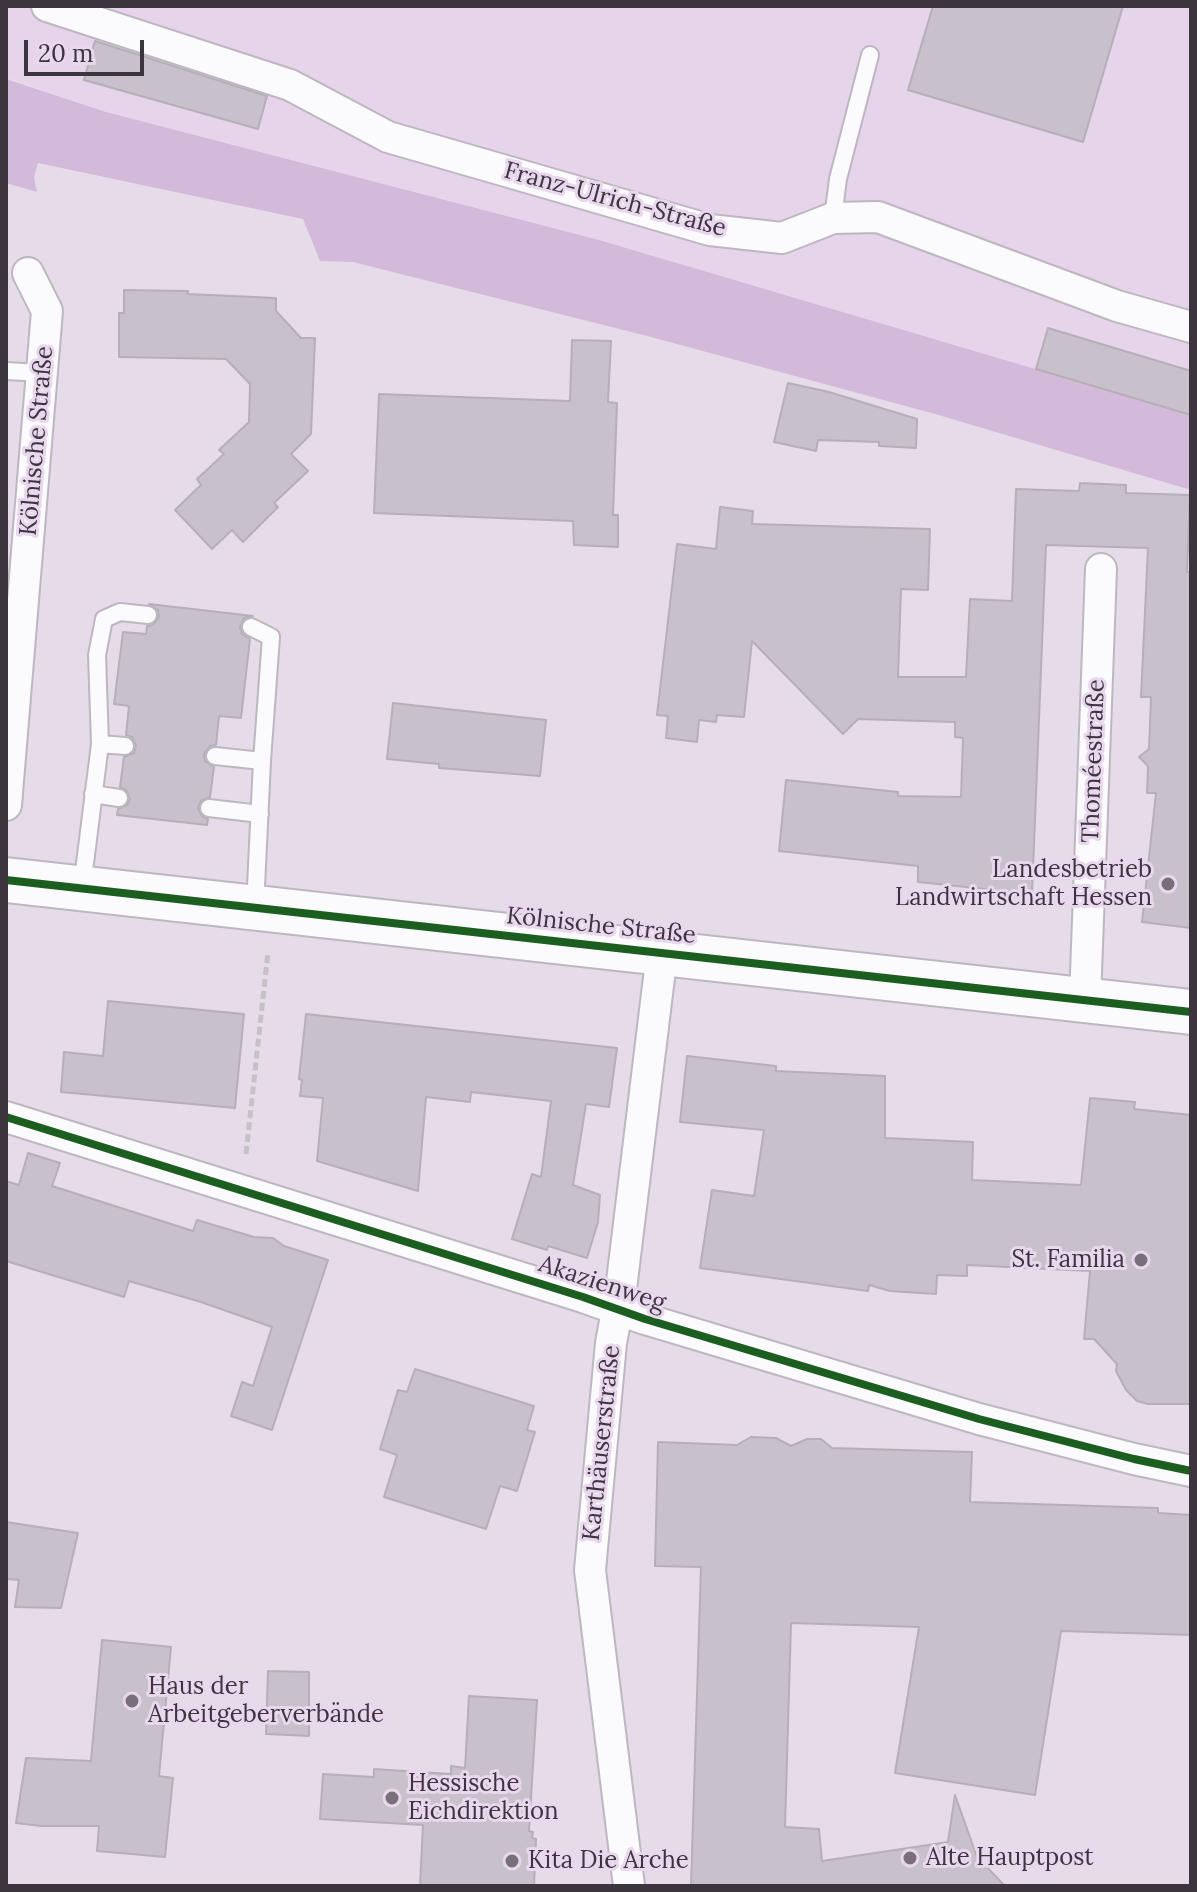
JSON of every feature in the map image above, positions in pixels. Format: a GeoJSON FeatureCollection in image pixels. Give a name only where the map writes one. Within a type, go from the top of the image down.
{"type":"FeatureCollection","features":[{"type":"Feature","properties":{"kind":"main road","name":"Kölnische Straße"},"geometry":{"type":"LineString","coordinates":[[6,880],[1191,1012]]}},
{"type":"Feature","properties":{"kind":"street","name":"Franz-Ulrich-Straße"},"geometry":{"type":"LineString","coordinates":[[47,6],[290,85],[388,137],[710,230],[782,238],[833,218],[878,217],[1117,306],[1191,327]]}},
{"type":"Feature","properties":{"kind":"street","name":"Kölnische Straße"},"geometry":{"type":"LineString","coordinates":[[6,805],[47,311],[28,273]]}},
{"type":"Feature","properties":{"kind":"street","name":"Thoméestraße"},"geometry":{"type":"LineString","coordinates":[[1085,1000],[1101,569]]}},
{"type":"Feature","properties":{"kind":"street","name":"Karthäuserstraße"},"geometry":{"type":"LineString","coordinates":[[629,1886],[590,1570],[611,1343],[618,1309],[662,953]]}},
{"type":"Feature","properties":{"kind":"street","name":"Akazienweg"},"geometry":{"type":"LineString","coordinates":[[6,1117],[979,1419],[1191,1471]]}},
{"type":"Feature","properties":{"kind":"lane"},"geometry":{"type":"LineString","coordinates":[[833,218],[838,179],[870,55]]}},
{"type":"Feature","properties":{"kind":"lane"},"geometry":{"type":"LineString","coordinates":[[6,371],[42,373]]}},
{"type":"Feature","properties":{"kind":"lane"},"geometry":{"type":"LineString","coordinates":[[82,888],[100,744],[97,655],[104,619],[120,612],[148,615]]}},
{"type":"Feature","properties":{"kind":"lane"},"geometry":{"type":"LineString","coordinates":[[251,627],[271,637],[255,907]]}},
{"type":"Feature","properties":{"kind":"lane"},"geometry":{"type":"LineString","coordinates":[[100,744],[125,746]]}},
{"type":"Feature","properties":{"kind":"lane"},"geometry":{"type":"LineString","coordinates":[[215,756],[262,761]]}},
{"type":"Feature","properties":{"kind":"lane"},"geometry":{"type":"LineString","coordinates":[[93,794],[119,798]]}},
{"type":"Feature","properties":{"kind":"lane"},"geometry":{"type":"LineString","coordinates":[[209,808],[260,814]]}},
{"type":"Feature","properties":{"kind":"path"},"geometry":{"type":"LineString","coordinates":[[243,1191],[268,952]]}},
{"type":"Feature","properties":{"kind":"shaded area"},"geometry":{"type":"Polygon","coordinates":[[[6,6],[1191,6],[1191,415],[599,240],[106,112],[6,77],[6,6]]]}},
{"type":"Feature","properties":{"kind":"shaded area"},"geometry":{"type":"Polygon","coordinates":[[[6,79],[106,112],[599,240],[1191,415],[1191,490],[935,414],[651,337],[353,262],[320,261],[303,219],[38,163],[34,177],[37,192],[6,183],[6,79]]]}},
{"type":"Feature","properties":{"kind":"building"},"geometry":{"type":"Polygon","coordinates":[[[933,6],[1123,6],[1083,142],[908,90],[933,6]]]}},
{"type":"Feature","properties":{"kind":"building"},"geometry":{"type":"Polygon","coordinates":[[[95,41],[267,96],[258,129],[84,80],[95,41]]]}},
{"type":"Feature","properties":{"kind":"building"},"geometry":{"type":"Polygon","coordinates":[[[124,290],[276,298],[276,311],[301,338],[315,338],[311,434],[291,454],[308,471],[274,503],[278,507],[243,542],[232,530],[212,549],[175,510],[201,485],[197,479],[224,454],[219,450],[249,422],[250,384],[226,359],[119,357],[119,313],[124,313],[124,290]]]}},
{"type":"Feature","properties":{"kind":"building"},"geometry":{"type":"Polygon","coordinates":[[[1048,328],[1191,371],[1191,415],[1036,369],[1048,328]]]}},
{"type":"Feature","properties":{"kind":"building"},"geometry":{"type":"Polygon","coordinates":[[[572,340],[611,341],[608,402],[617,403],[613,515],[618,515],[618,547],[574,545],[573,521],[374,513],[379,394],[570,401],[572,340]]]}},
{"type":"Feature","properties":{"kind":"building"},"geometry":{"type":"Polygon","coordinates":[[[788,383],[917,419],[916,448],[879,446],[879,442],[818,440],[816,451],[774,442],[788,383]]]}},
{"type":"Feature","properties":{"kind":"building"},"geometry":{"type":"Polygon","coordinates":[[[1080,483],[1126,485],[1126,493],[1190,495],[1187,572],[1191,573],[1191,928],[1142,922],[1156,793],[1147,793],[1148,766],[1139,757],[1149,749],[1151,697],[1141,697],[1148,548],[1046,545],[1032,894],[918,882],[918,866],[779,851],[786,780],[898,792],[898,796],[961,797],[963,738],[955,737],[955,722],[858,719],[843,734],[752,641],[744,717],[717,715],[716,722],[699,720],[697,742],[666,738],[668,716],[657,715],[677,544],[716,549],[720,507],[753,511],[752,524],[930,529],[928,590],[901,589],[898,677],[966,677],[970,599],[1012,601],[1016,489],[1079,491],[1080,483]]]}},
{"type":"Feature","properties":{"kind":"building"},"geometry":{"type":"Polygon","coordinates":[[[149,604],[253,616],[244,618],[240,627],[242,634],[250,639],[241,718],[219,716],[216,745],[210,746],[204,754],[205,761],[214,767],[210,797],[201,801],[198,808],[202,816],[208,819],[207,825],[117,815],[118,809],[127,805],[130,799],[126,790],[120,787],[124,757],[134,753],[136,746],[132,737],[126,735],[129,706],[114,704],[123,632],[146,634],[147,626],[153,625],[159,617],[158,610],[149,604]]]}},
{"type":"Feature","properties":{"kind":"building"},"geometry":{"type":"Polygon","coordinates":[[[393,703],[546,720],[540,776],[439,768],[439,764],[387,759],[393,703]]]}},
{"type":"Feature","properties":{"kind":"building"},"geometry":{"type":"Polygon","coordinates":[[[108,1001],[244,1014],[235,1108],[61,1092],[64,1052],[103,1056],[108,1001]]]}},
{"type":"Feature","properties":{"kind":"building"},"geometry":{"type":"Polygon","coordinates":[[[306,1014],[617,1048],[609,1107],[586,1104],[573,1185],[600,1195],[598,1222],[587,1258],[512,1239],[532,1174],[541,1177],[551,1101],[471,1092],[470,1102],[426,1097],[418,1191],[317,1161],[323,1098],[300,1096],[306,1014]]]}},
{"type":"Feature","properties":{"kind":"building"},"geometry":{"type":"Polygon","coordinates":[[[687,1056],[776,1066],[776,1071],[885,1076],[885,1138],[973,1142],[972,1180],[1081,1185],[1090,1098],[1135,1102],[1134,1109],[1191,1115],[1191,1404],[1137,1401],[1126,1390],[1116,1371],[1117,1364],[1094,1339],[1084,1339],[1090,1271],[967,1265],[967,1276],[937,1275],[936,1294],[890,1291],[869,1285],[868,1291],[700,1268],[712,1190],[754,1196],[764,1130],[680,1122],[687,1056]]]}},
{"type":"Feature","properties":{"kind":"building"},"geometry":{"type":"Polygon","coordinates":[[[28,1153],[60,1163],[52,1186],[193,1231],[197,1220],[254,1237],[273,1238],[284,1246],[328,1260],[272,1430],[231,1416],[242,1382],[253,1386],[272,1327],[129,1281],[124,1297],[6,1261],[6,1181],[19,1185],[28,1153]]]}},
{"type":"Feature","properties":{"kind":"building"},"geometry":{"type":"Polygon","coordinates":[[[415,1369],[534,1406],[527,1430],[535,1432],[517,1491],[500,1486],[486,1529],[384,1497],[397,1455],[380,1449],[398,1390],[407,1392],[415,1369]]]}},
{"type":"Feature","properties":{"kind":"building"},"geometry":{"type":"Polygon","coordinates":[[[751,1437],[776,1438],[791,1446],[807,1439],[821,1439],[832,1448],[972,1452],[970,1502],[1158,1508],[1158,1513],[1191,1515],[1191,1635],[1061,1631],[1035,1795],[895,1773],[919,1627],[791,1623],[785,1827],[819,1829],[822,1861],[948,1842],[955,1795],[977,1857],[1005,1886],[691,1886],[701,1567],[655,1566],[658,1442],[737,1445],[751,1437]]]}},
{"type":"Feature","properties":{"kind":"building"},"geometry":{"type":"Polygon","coordinates":[[[6,1522],[78,1533],[61,1608],[15,1607],[19,1580],[6,1579],[6,1522]]]}},
{"type":"Feature","properties":{"kind":"building","name":"Haus der Arbeitgeberverbände"},"geometry":{"type":"Polygon","coordinates":[[[102,1640],[171,1647],[159,1776],[173,1778],[165,1857],[97,1851],[99,1826],[16,1823],[26,1758],[91,1761],[102,1640]]]}},
{"type":"Feature","properties":{"kind":"building"},"geometry":{"type":"Polygon","coordinates":[[[268,1671],[309,1672],[309,1736],[266,1734],[268,1671]]]}},
{"type":"Feature","properties":{"kind":"building"},"geometry":{"type":"Polygon","coordinates":[[[469,1696],[537,1700],[529,1831],[536,1839],[534,1886],[420,1886],[423,1825],[320,1819],[323,1774],[374,1777],[374,1769],[451,1774],[451,1766],[465,1768],[469,1696]]]}},
{"type":"Feature","properties":{"kind":"cycle path"},"geometry":{"type":"LineString","coordinates":[[6,880],[1191,1012]]}},
{"type":"Feature","properties":{"kind":"cycle path"},"geometry":{"type":"LineString","coordinates":[[6,1117],[645,1319],[979,1419],[1191,1471]]}},
{"type":"Feature","properties":{"kind":"place","name":"Landesbetrieb Landwirtschaft Hessen"},"geometry":{"type":"Point","coordinates":[1168,884]}},
{"type":"Feature","properties":{"kind":"place","name":"St. Familia"},"geometry":{"type":"Point","coordinates":[1141,1260]}},
{"type":"Feature","properties":{"kind":"place","name":"Haus der Arbeitgeberverbände"},"geometry":{"type":"Point","coordinates":[132,1701]}},
{"type":"Feature","properties":{"kind":"place","name":"Hessische Eichdirektion"},"geometry":{"type":"Point","coordinates":[392,1798]}},
{"type":"Feature","properties":{"kind":"place","name":"Alte Hauptpost"},"geometry":{"type":"Point","coordinates":[910,1858]}},
{"type":"Feature","properties":{"kind":"place","name":"Kita Die Arche"},"geometry":{"type":"Point","coordinates":[512,1861]}}]}
